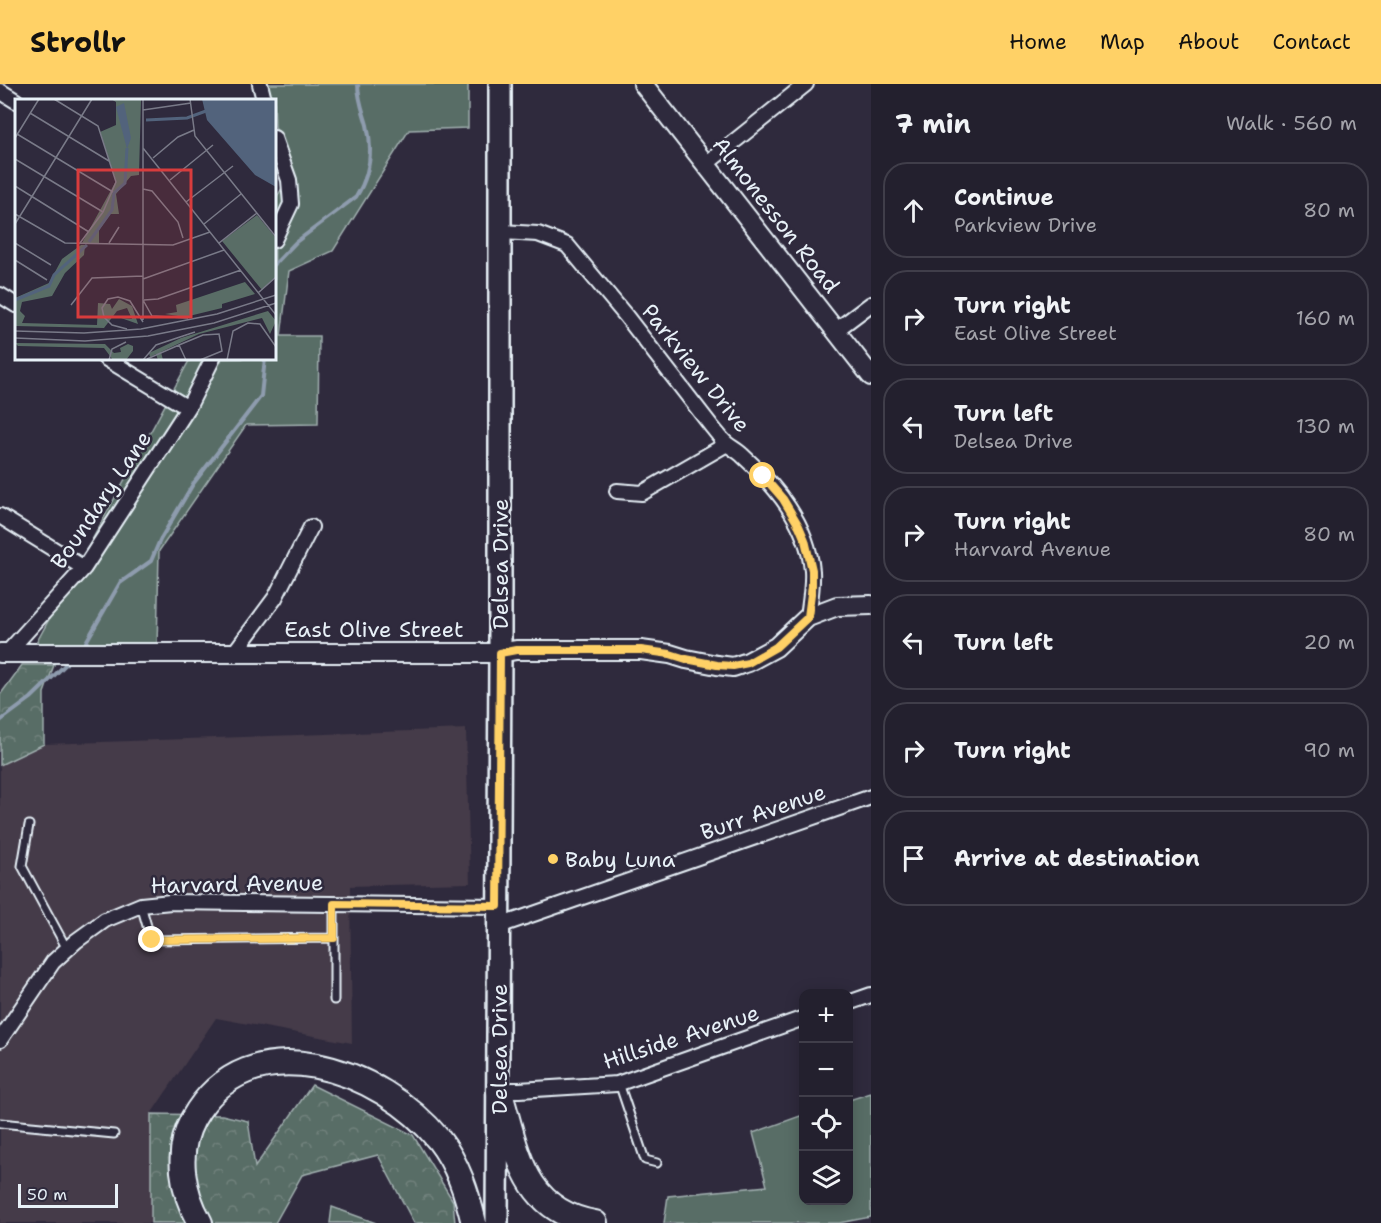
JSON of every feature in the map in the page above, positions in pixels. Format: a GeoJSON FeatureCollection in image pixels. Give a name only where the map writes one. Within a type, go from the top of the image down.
{"type":"FeatureCollection","features":[{"type":"Feature","properties":{"kind":"highway"},"geometry":{"type":"LineString","coordinates":[[200,1223],[191,1206],[183,1175],[183,1152],[192,1121],[210,1095],[226,1081],[244,1071],[282,1064],[310,1066],[348,1074],[375,1086],[406,1106],[438,1139],[449,1154],[467,1194],[474,1223]]}},
{"type":"Feature","properties":{"kind":"highway"},"geometry":{"type":"LineString","coordinates":[[499,1090],[522,1167],[535,1191],[563,1212],[580,1220],[596,1223]]}},
{"type":"Feature","properties":{"kind":"main road","name":"Delsea Drive"},"geometry":{"type":"LineString","coordinates":[[497,1223],[500,84]]}},
{"type":"Feature","properties":{"kind":"street"},"geometry":{"type":"LineString","coordinates":[[260,84],[264,99]]}},
{"type":"Feature","properties":{"kind":"street","name":"Almonesson Road"},"geometry":{"type":"LineString","coordinates":[[643,84],[871,376]]}},
{"type":"Feature","properties":{"kind":"street"},"geometry":{"type":"LineString","coordinates":[[706,164],[806,84]]}},
{"type":"Feature","properties":{"kind":"street"},"geometry":{"type":"LineString","coordinates":[[0,91],[15,100]]}},
{"type":"Feature","properties":{"kind":"street"},"geometry":{"type":"LineString","coordinates":[[276,144],[289,180],[291,204],[276,236]]}},
{"type":"Feature","properties":{"kind":"street","name":"Parkview Drive"},"geometry":{"type":"LineString","coordinates":[[500,232],[538,234],[567,245],[619,307],[726,444],[740,454],[774,487],[799,526],[805,540],[812,570],[808,617]]}},
{"type":"Feature","properties":{"kind":"street"},"geometry":{"type":"LineString","coordinates":[[0,295],[15,304]]}},
{"type":"Feature","properties":{"kind":"street"},"geometry":{"type":"LineString","coordinates":[[836,331],[871,304]]}},
{"type":"Feature","properties":{"kind":"street"},"geometry":{"type":"LineString","coordinates":[[108,360],[188,408]]}},
{"type":"Feature","properties":{"kind":"street","name":"Boundary Lane"},"geometry":{"type":"LineString","coordinates":[[4,653],[84,568],[188,408],[212,360]]}},
{"type":"Feature","properties":{"kind":"street"},"geometry":{"type":"LineString","coordinates":[[617,491],[642,493],[726,444]]}},
{"type":"Feature","properties":{"kind":"street"},"geometry":{"type":"LineString","coordinates":[[0,516],[84,568]]}},
{"type":"Feature","properties":{"kind":"street"},"geometry":{"type":"LineString","coordinates":[[234,653],[275,598],[311,527]]}},
{"type":"Feature","properties":{"kind":"street","name":"East Olive Street"},"geometry":{"type":"LineString","coordinates":[[4,653],[500,653],[516,650],[633,649],[733,666],[748,663],[769,651],[808,617],[837,606],[871,605]]}},
{"type":"Feature","properties":{"kind":"street","name":"Burr Avenue"},"geometry":{"type":"LineString","coordinates":[[498,916],[871,797]]}},
{"type":"Feature","properties":{"kind":"street","name":"Harvard Avenue"},"geometry":{"type":"LineString","coordinates":[[0,1040],[53,962],[105,920],[141,906],[171,902],[334,904],[498,916]]}},
{"type":"Feature","properties":{"kind":"street"},"geometry":{"type":"LineString","coordinates":[[853,1002],[871,995]]}},
{"type":"Feature","properties":{"kind":"street","name":"Hillside Avenue"},"geometry":{"type":"LineString","coordinates":[[499,1090],[619,1083],[799,1020]]}},
{"type":"Feature","properties":{"kind":"lane"},"geometry":{"type":"LineString","coordinates":[[28,825],[22,866],[67,949]]}},
{"type":"Feature","properties":{"kind":"lane"},"geometry":{"type":"LineString","coordinates":[[334,904],[334,1000]]}},
{"type":"Feature","properties":{"kind":"lane"},"geometry":{"type":"LineString","coordinates":[[141,906],[152,940],[334,938]]}},
{"type":"Feature","properties":{"kind":"lane"},"geometry":{"type":"LineString","coordinates":[[619,1083],[645,1160],[657,1164]]}},
{"type":"Feature","properties":{"kind":"lane"},"geometry":{"type":"LineString","coordinates":[[0,1122],[114,1134]]}},
{"type":"Feature","properties":{"kind":"shaded area"},"geometry":{"type":"Polygon","coordinates":[[[466,729],[470,883],[350,886],[352,1043],[216,1018],[151,1114],[151,1223],[0,1223],[0,765],[44,744],[466,729]]]}},
{"type":"Feature","properties":{"kind":"green space"},"geometry":{"type":"Polygon","coordinates":[[[261,84],[468,84],[468,128],[409,130],[333,251],[289,271],[281,336],[319,336],[318,424],[246,425],[159,551],[157,650],[33,649],[189,360],[276,360],[276,199],[290,173],[276,129],[276,99],[266,99],[261,84]]]}},
{"type":"Feature","properties":{"kind":"green space"},"geometry":{"type":"Polygon","coordinates":[[[22,665],[54,665],[44,693],[44,744],[0,765],[0,695],[22,665]]]}},
{"type":"Feature","properties":{"kind":"green space"},"geometry":{"type":"Polygon","coordinates":[[[312,1085],[413,1135],[453,1201],[455,1223],[414,1223],[378,1155],[302,1175],[275,1223],[151,1223],[151,1114],[222,1115],[248,1121],[255,1167],[312,1085]]]}},
{"type":"Feature","properties":{"kind":"green space"},"geometry":{"type":"Polygon","coordinates":[[[871,1093],[871,1217],[839,1223],[664,1223],[668,1196],[767,1186],[753,1133],[799,1116],[799,1205],[853,1205],[853,1099],[871,1093]]]}},
{"type":"Feature","properties":{"kind":"green space"},"geometry":{"type":"Polygon","coordinates":[[[332,1207],[376,1223],[330,1223],[332,1207]]]}},
{"type":"Feature","properties":{"kind":"waterway"},"geometry":{"type":"LineString","coordinates":[[276,263],[296,242],[356,197],[361,189],[369,162],[370,144],[358,84]]}},
{"type":"Feature","properties":{"kind":"waterway"},"geometry":{"type":"LineString","coordinates":[[86,642],[120,583],[151,561],[160,540],[193,484],[261,396],[265,360]]}},
{"type":"Feature","properties":{"kind":"waterway"},"geometry":{"type":"LineString","coordinates":[[0,721],[31,698],[66,664]]}},
{"type":"Feature","properties":{"kind":"place","name":"Baby Luna"},"geometry":{"type":"Point","coordinates":[553,859]}},
{"type":"Feature","properties":{"kind":"route"},"geometry":{"type":"LineString","coordinates":[[152,940],[334,938],[334,904],[498,906],[500,653],[516,650],[625,648],[733,666],[748,663],[763,656],[808,617],[812,570],[799,526],[783,499],[763,476]]}}]}
